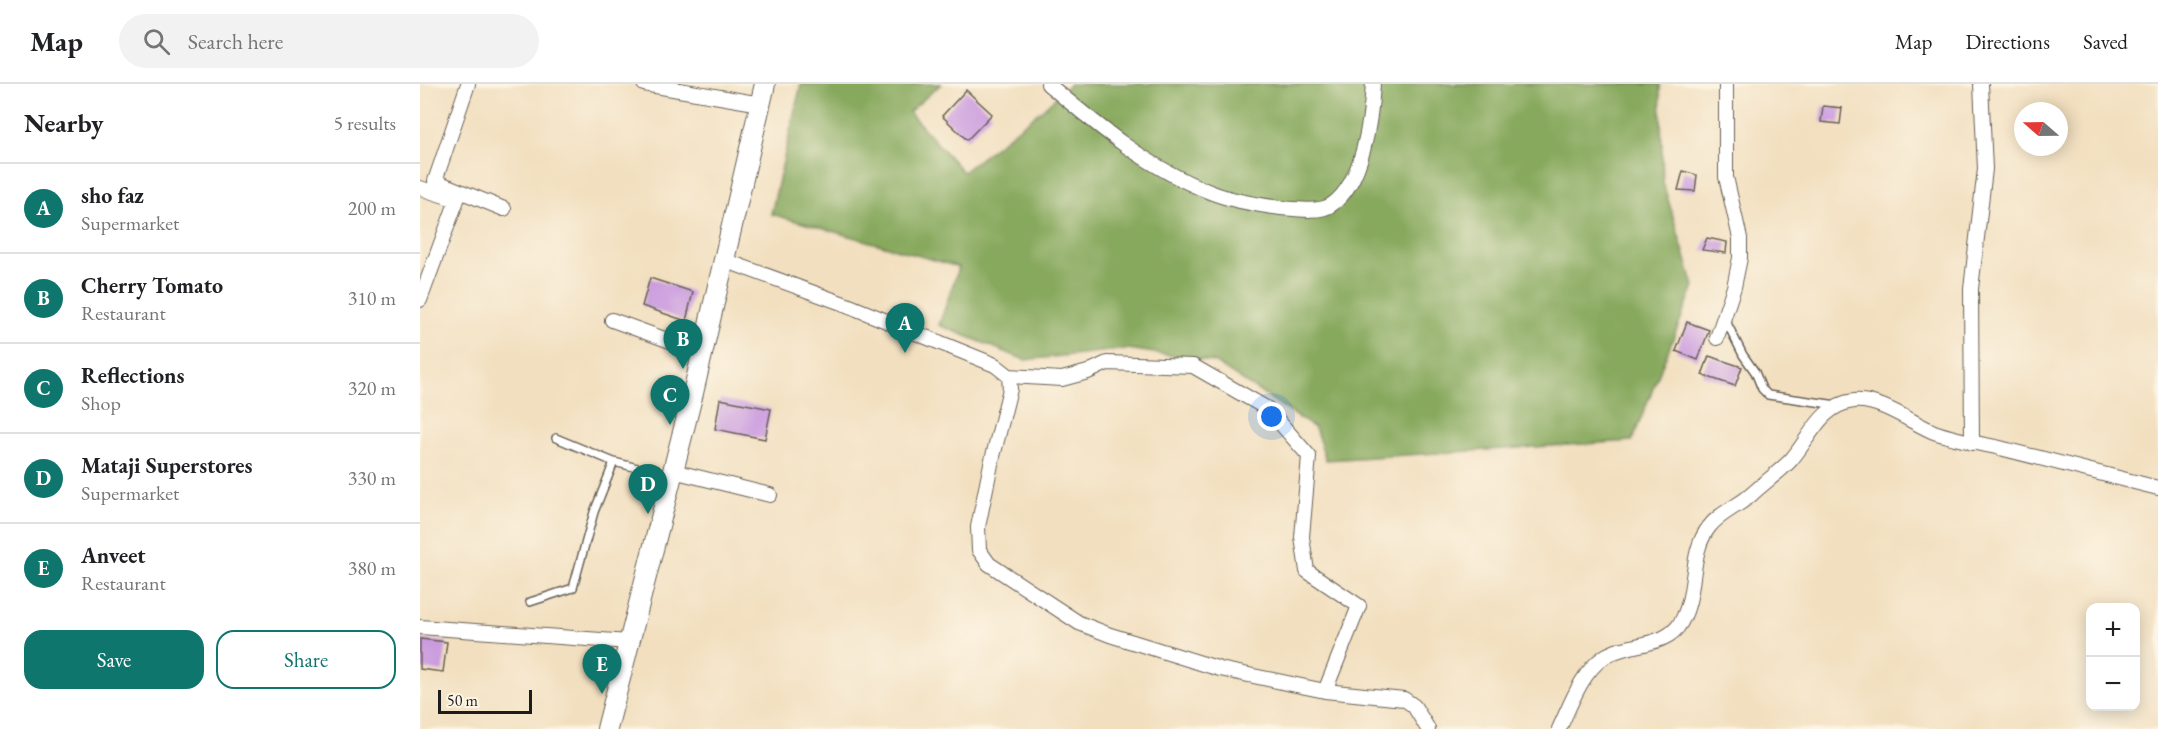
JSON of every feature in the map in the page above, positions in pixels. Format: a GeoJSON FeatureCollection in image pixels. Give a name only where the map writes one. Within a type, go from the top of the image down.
{"type":"FeatureCollection","features":[{"type":"Feature","properties":{"kind":"main road"},"geometry":{"type":"LineString","coordinates":[[607,729],[703,353],[765,84]]}},
{"type":"Feature","properties":{"kind":"street"},"geometry":{"type":"LineString","coordinates":[[468,84],[435,181],[504,209]]}},
{"type":"Feature","properties":{"kind":"street"},"geometry":{"type":"LineString","coordinates":[[644,84],[761,104]]}},
{"type":"Feature","properties":{"kind":"street"},"geometry":{"type":"LineString","coordinates":[[1048,84],[1107,133],[1162,170],[1212,193],[1256,204],[1301,210],[1328,207],[1338,200],[1353,178],[1371,116],[1373,84]]}},
{"type":"Feature","properties":{"kind":"street"},"geometry":{"type":"LineString","coordinates":[[1717,338],[1740,258],[1740,238],[1726,177],[1726,84]]}},
{"type":"Feature","properties":{"kind":"street"},"geometry":{"type":"LineString","coordinates":[[1972,443],[1971,289],[1985,169],[1981,84]]}},
{"type":"Feature","properties":{"kind":"street"},"geometry":{"type":"LineString","coordinates":[[420,188],[457,200],[420,300]]}},
{"type":"Feature","properties":{"kind":"street"},"geometry":{"type":"LineString","coordinates":[[724,260],[847,305],[995,365],[1009,376],[1062,379],[1088,372],[1107,363],[1192,366],[1268,409],[1309,456],[1302,537],[1307,571],[1359,606],[1325,691]]}},
{"type":"Feature","properties":{"kind":"street"},"geometry":{"type":"LineString","coordinates":[[612,320],[703,353]]}},
{"type":"Feature","properties":{"kind":"street"},"geometry":{"type":"LineString","coordinates":[[1009,376],[1010,389],[978,527],[980,550],[989,564],[1079,623],[1100,631],[1220,669],[1325,691],[1404,699],[1414,706],[1428,729]]}},
{"type":"Feature","properties":{"kind":"street"},"geometry":{"type":"LineString","coordinates":[[1559,729],[1590,669],[1605,656],[1628,646],[1670,636],[1682,622],[1694,578],[1697,550],[1708,527],[1719,517],[1743,503],[1790,460],[1825,414],[1839,405],[1856,401],[1876,405],[1906,416],[1933,431],[1972,443],[2158,488]]}},
{"type":"Feature","properties":{"kind":"street"},"geometry":{"type":"LineString","coordinates":[[672,474],[770,495]]}},
{"type":"Feature","properties":{"kind":"street"},"geometry":{"type":"LineString","coordinates":[[420,627],[629,642]]}},
{"type":"Feature","properties":{"kind":"lane"},"geometry":{"type":"LineString","coordinates":[[1724,317],[1743,356],[1755,372],[1762,389],[1768,395],[1839,405]]}},
{"type":"Feature","properties":{"kind":"lane"},"geometry":{"type":"LineString","coordinates":[[556,438],[614,462],[672,474]]}},
{"type":"Feature","properties":{"kind":"lane"},"geometry":{"type":"LineString","coordinates":[[530,602],[573,588],[594,512],[614,462]]}},
{"type":"Feature","properties":{"kind":"green space"},"geometry":{"type":"Polygon","coordinates":[[[801,84],[941,84],[909,112],[963,172],[1043,109],[1070,84],[1660,84],[1663,183],[1694,286],[1632,441],[1326,460],[1315,428],[1214,362],[1128,349],[1025,360],[939,325],[959,267],[771,214],[801,84]]]}},
{"type":"Feature","properties":{"kind":"building"},"geometry":{"type":"Polygon","coordinates":[[[966,90],[992,114],[967,140],[942,116],[966,90]]]}},
{"type":"Feature","properties":{"kind":"building"},"geometry":{"type":"Polygon","coordinates":[[[1823,106],[1842,108],[1840,124],[1821,122],[1823,106]]]}},
{"type":"Feature","properties":{"kind":"building"},"geometry":{"type":"Polygon","coordinates":[[[1683,171],[1697,175],[1695,191],[1678,190],[1683,171]]]}},
{"type":"Feature","properties":{"kind":"building"},"geometry":{"type":"Polygon","coordinates":[[[1707,238],[1727,242],[1726,253],[1702,250],[1707,238]]]}},
{"type":"Feature","properties":{"kind":"building"},"geometry":{"type":"Polygon","coordinates":[[[650,278],[693,292],[686,321],[642,306],[650,278]]]}},
{"type":"Feature","properties":{"kind":"building"},"geometry":{"type":"Polygon","coordinates":[[[1687,322],[1709,330],[1698,360],[1676,351],[1687,322]]]}},
{"type":"Feature","properties":{"kind":"building"},"geometry":{"type":"Polygon","coordinates":[[[1709,356],[1742,367],[1735,386],[1702,375],[1709,356]]]}},
{"type":"Feature","properties":{"kind":"building"},"geometry":{"type":"Polygon","coordinates":[[[720,399],[771,409],[765,439],[715,429],[720,399]]]}},
{"type":"Feature","properties":{"kind":"building"},"geometry":{"type":"Polygon","coordinates":[[[420,639],[447,642],[443,672],[420,669],[420,639]]]}},
{"type":"Feature","properties":{"kind":"place","name":"sho faz"},"geometry":{"type":"Point","coordinates":[905,353]}},
{"type":"Feature","properties":{"kind":"place","name":"Cherry Tomato"},"geometry":{"type":"Point","coordinates":[683,369]}},
{"type":"Feature","properties":{"kind":"place","name":"Reflections"},"geometry":{"type":"Point","coordinates":[670,425]}},
{"type":"Feature","properties":{"kind":"place","name":"Mataji Superstores"},"geometry":{"type":"Point","coordinates":[648,514]}},
{"type":"Feature","properties":{"kind":"place","name":"Anveet"},"geometry":{"type":"Point","coordinates":[602,694]}}]}
